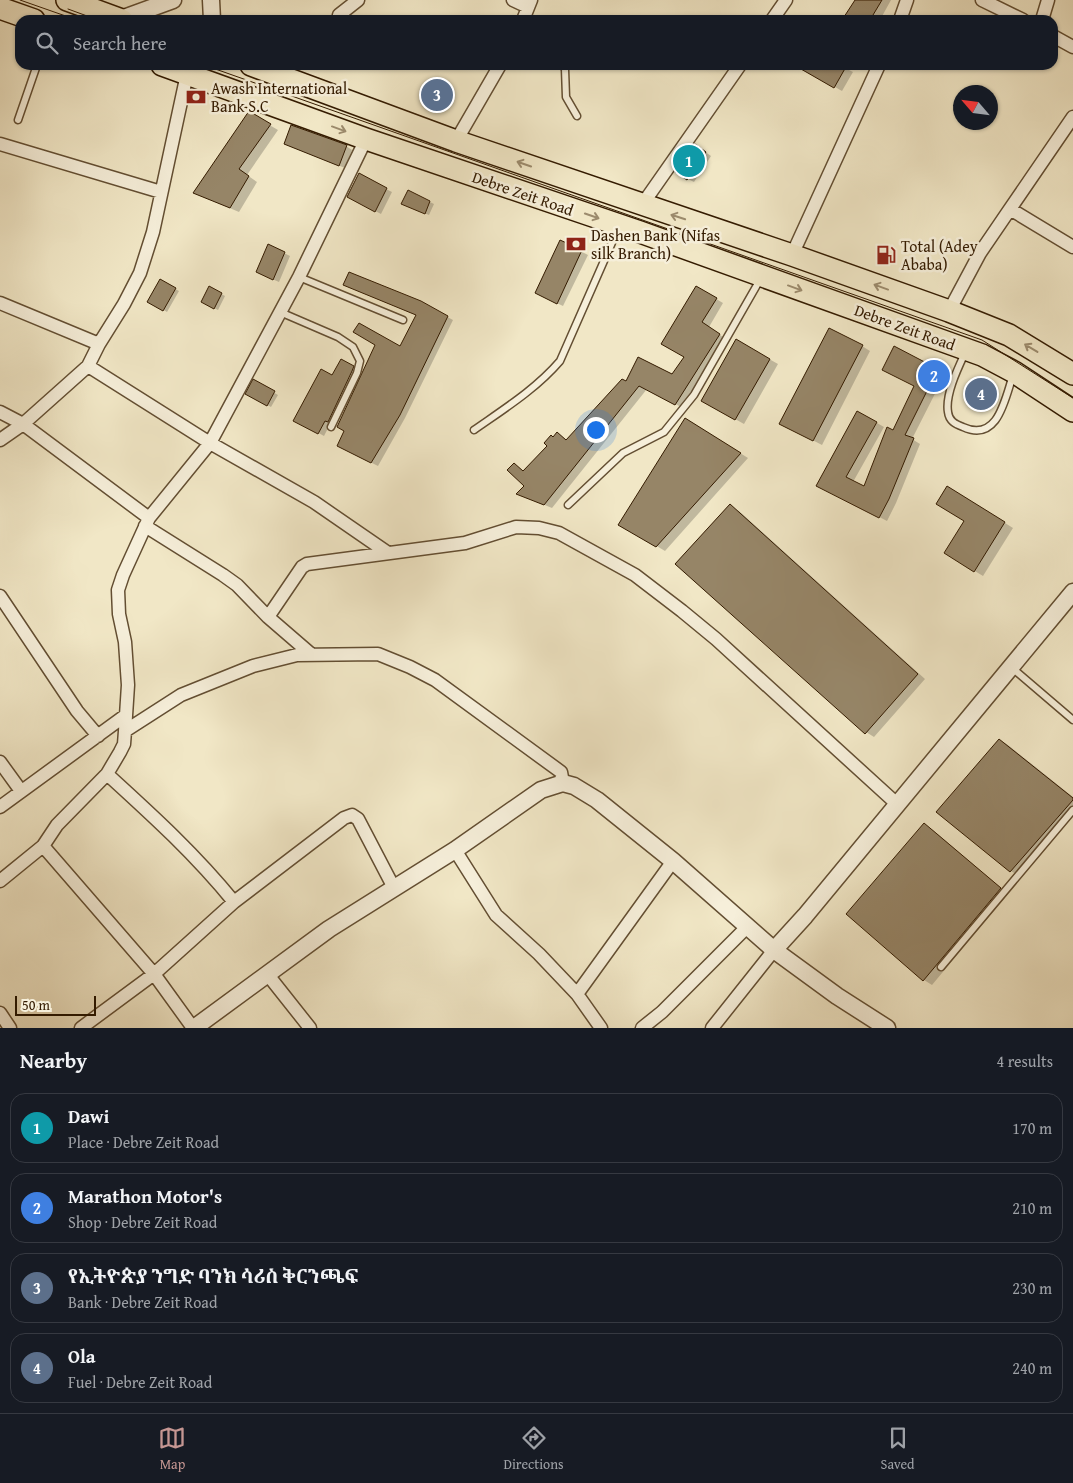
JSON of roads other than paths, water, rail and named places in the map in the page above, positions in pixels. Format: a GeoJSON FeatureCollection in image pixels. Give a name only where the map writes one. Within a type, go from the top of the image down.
{"type":"FeatureCollection","features":[{"type":"Feature","properties":{"kind":"main road"},"geometry":{"type":"LineString","coordinates":[[67,0],[108,15]]}},
{"type":"Feature","properties":{"kind":"main road"},"geometry":{"type":"LineString","coordinates":[[0,8],[20,15]]}},
{"type":"Feature","properties":{"kind":"main road","name":"Debre Zeit Road"},"geometry":{"type":"LineString","coordinates":[[176,70],[366,139],[620,225],[966,349],[987,357],[1014,372],[1073,411]]}},
{"type":"Feature","properties":{"kind":"main road","name":"Debre Zeit Road"},"geometry":{"type":"LineString","coordinates":[[264,70],[456,141],[792,255],[948,311],[1010,335],[1072,369]]}},
{"type":"Feature","properties":{"kind":"street"},"geometry":{"type":"LineString","coordinates":[[135,15],[173,0]]}},
{"type":"Feature","properties":{"kind":"street"},"geometry":{"type":"LineString","coordinates":[[211,0],[212,15]]}},
{"type":"Feature","properties":{"kind":"street"},"geometry":{"type":"LineString","coordinates":[[339,15],[358,0]]}},
{"type":"Feature","properties":{"kind":"street"},"geometry":{"type":"LineString","coordinates":[[513,0],[529,4]]}},
{"type":"Feature","properties":{"kind":"street"},"geometry":{"type":"LineString","coordinates":[[776,15],[786,0]]}},
{"type":"Feature","properties":{"kind":"street"},"geometry":{"type":"LineString","coordinates":[[902,15],[907,0]]}},
{"type":"Feature","properties":{"kind":"street"},"geometry":{"type":"LineString","coordinates":[[982,0],[1013,15]]}},
{"type":"Feature","properties":{"kind":"street"},"geometry":{"type":"LineString","coordinates":[[1044,15],[1048,0]]}},
{"type":"Feature","properties":{"kind":"street"},"geometry":{"type":"LineString","coordinates":[[1058,39],[1073,48]]}},
{"type":"Feature","properties":{"kind":"street"},"geometry":{"type":"LineString","coordinates":[[456,141],[497,70]]}},
{"type":"Feature","properties":{"kind":"street"},"geometry":{"type":"LineString","coordinates":[[642,205],[736,70]]}},
{"type":"Feature","properties":{"kind":"street"},"geometry":{"type":"LineString","coordinates":[[792,255],[877,70]]}},
{"type":"Feature","properties":{"kind":"street"},"geometry":{"type":"LineString","coordinates":[[0,440],[23,424],[88,366],[140,273],[153,232],[187,74]]}},
{"type":"Feature","properties":{"kind":"street"},"geometry":{"type":"LineString","coordinates":[[948,311],[980,253],[1073,117]]}},
{"type":"Feature","properties":{"kind":"street"},"geometry":{"type":"LineString","coordinates":[[0,881],[43,846],[57,825],[107,774],[124,744],[128,686],[125,642],[119,614],[118,590],[123,575],[147,522],[210,442],[280,312],[366,139]]}},
{"type":"Feature","properties":{"kind":"street"},"geometry":{"type":"LineString","coordinates":[[0,144],[161,192]]}},
{"type":"Feature","properties":{"kind":"street"},"geometry":{"type":"LineString","coordinates":[[1010,209],[1073,247]]}},
{"type":"Feature","properties":{"kind":"street"},"geometry":{"type":"LineString","coordinates":[[0,303],[99,344]]}},
{"type":"Feature","properties":{"kind":"street"},"geometry":{"type":"LineString","coordinates":[[88,366],[210,442],[314,502],[388,554]]}},
{"type":"Feature","properties":{"kind":"street"},"geometry":{"type":"LineString","coordinates":[[0,412],[23,424],[147,522],[237,585],[268,617],[312,655]]}},
{"type":"Feature","properties":{"kind":"street"},"geometry":{"type":"LineString","coordinates":[[268,617],[302,567],[307,564],[465,543],[516,527],[540,528],[559,533],[635,574],[682,611],[716,639],[897,804]]}},
{"type":"Feature","properties":{"kind":"street"},"geometry":{"type":"LineString","coordinates":[[712,1028],[774,950],[805,916],[1073,592]]}},
{"type":"Feature","properties":{"kind":"street"},"geometry":{"type":"LineString","coordinates":[[0,596],[77,711],[98,736]]}},
{"type":"Feature","properties":{"kind":"street"},"geometry":{"type":"LineString","coordinates":[[126,731],[181,695],[253,666],[298,655],[378,654],[436,680],[561,772],[563,783]]}},
{"type":"Feature","properties":{"kind":"street"},"geometry":{"type":"LineString","coordinates":[[0,807],[126,715]]}},
{"type":"Feature","properties":{"kind":"street"},"geometry":{"type":"LineString","coordinates":[[0,762],[22,791]]}},
{"type":"Feature","properties":{"kind":"street"},"geometry":{"type":"LineString","coordinates":[[107,774],[156,818],[205,867],[234,902]]}},
{"type":"Feature","properties":{"kind":"street"},"geometry":{"type":"LineString","coordinates":[[43,846],[154,974],[194,1028],[328,929],[455,850],[541,790],[563,783],[574,786],[597,800],[673,861],[774,950],[837,996],[887,1028]]}},
{"type":"Feature","properties":{"kind":"street"},"geometry":{"type":"LineString","coordinates":[[81,1028],[154,974],[234,902],[344,818],[352,815],[358,819],[394,888]]}},
{"type":"Feature","properties":{"kind":"street"},"geometry":{"type":"LineString","coordinates":[[455,850],[496,915],[539,954],[577,994],[601,1028]]}},
{"type":"Feature","properties":{"kind":"street"},"geometry":{"type":"LineString","coordinates":[[577,994],[673,861]]}},
{"type":"Feature","properties":{"kind":"street"},"geometry":{"type":"LineString","coordinates":[[642,1028],[662,1012],[748,926]]}},
{"type":"Feature","properties":{"kind":"street"},"geometry":{"type":"LineString","coordinates":[[268,974],[310,1028]]}},
{"type":"Feature","properties":{"kind":"street"},"geometry":{"type":"LineString","coordinates":[[0,1013],[10,1028]]}},
{"type":"Feature","properties":{"kind":"lane"},"geometry":{"type":"LineString","coordinates":[[18,120],[35,70]]}},
{"type":"Feature","properties":{"kind":"lane"},"geometry":{"type":"LineString","coordinates":[[565,70],[566,97],[577,116]]}},
{"type":"Feature","properties":{"kind":"lane"},"geometry":{"type":"LineString","coordinates":[[474,430],[545,378],[560,361],[620,225]]}},
{"type":"Feature","properties":{"kind":"lane"},"geometry":{"type":"LineString","coordinates":[[568,505],[623,453],[664,432],[694,395],[762,276]]}},
{"type":"Feature","properties":{"kind":"lane"},"geometry":{"type":"LineString","coordinates":[[298,277],[403,320]]}},
{"type":"Feature","properties":{"kind":"lane"},"geometry":{"type":"LineString","coordinates":[[280,312],[338,337],[353,347],[360,361],[357,373],[331,427]]}},
{"type":"Feature","properties":{"kind":"lane"},"geometry":{"type":"LineString","coordinates":[[966,349],[949,395],[948,412],[953,423],[966,429],[982,430],[992,425],[1001,413],[1014,372]]}},
{"type":"Feature","properties":{"kind":"lane"},"geometry":{"type":"LineString","coordinates":[[1011,666],[1073,720]]}},
{"type":"Feature","properties":{"kind":"lane"},"geometry":{"type":"LineString","coordinates":[[941,967],[1073,810]]}},
{"type":"Feature","properties":{"kind":"tram line"},"geometry":{"type":"LineString","coordinates":[[20,0],[63,15]]}},
{"type":"Feature","properties":{"kind":"tram line"},"geometry":{"type":"LineString","coordinates":[[68,9],[84,15]]}},
{"type":"Feature","properties":{"kind":"tram line"},"geometry":{"type":"LineString","coordinates":[[218,70],[982,340],[1073,398]]}},
{"type":"Feature","properties":{"kind":"place","name":"የኢትዮጵያ ንግድ ባንክ ሳሪስ ቅርንጫፍ"},"geometry":{"type":"Point","coordinates":[437,95]}},
{"type":"Feature","properties":{"kind":"place","name":"Awash International Bank S.C"},"geometry":{"type":"Point","coordinates":[196,97]}},
{"type":"Feature","properties":{"kind":"place","name":"Dawi"},"geometry":{"type":"Point","coordinates":[689,161]}},
{"type":"Feature","properties":{"kind":"place","name":"Dashen Bank (Nifas silk Branch)"},"geometry":{"type":"Point","coordinates":[576,244]}},
{"type":"Feature","properties":{"kind":"place","name":"Total (Adey Ababa)"},"geometry":{"type":"Point","coordinates":[886,255]}},
{"type":"Feature","properties":{"kind":"place","name":"Marathon Motor's"},"geometry":{"type":"Point","coordinates":[934,376]}},
{"type":"Feature","properties":{"kind":"place","name":"Ola"},"geometry":{"type":"Point","coordinates":[981,394]}}]}
